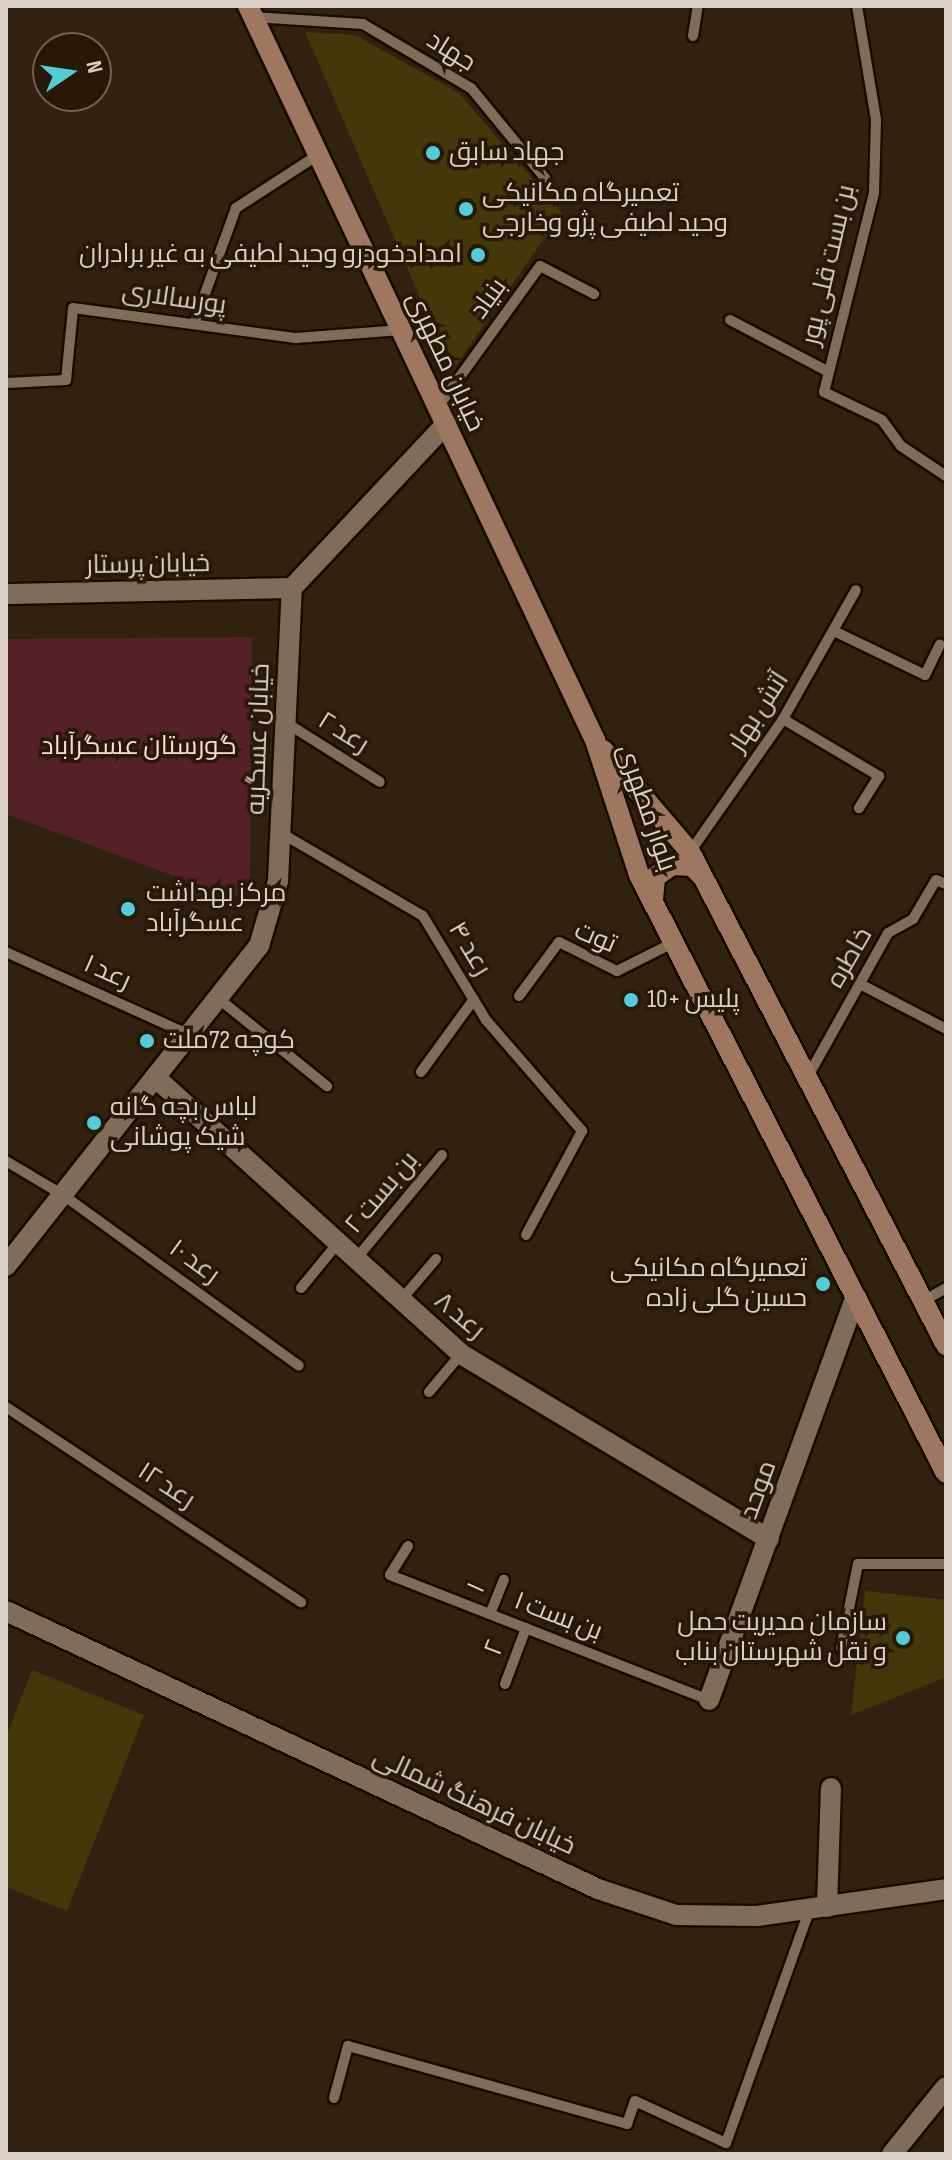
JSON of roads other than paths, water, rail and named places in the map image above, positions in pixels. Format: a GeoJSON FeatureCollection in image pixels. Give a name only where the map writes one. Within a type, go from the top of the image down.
{"type":"FeatureCollection","features":[{"type":"Feature","properties":{"kind":"main road","name":"خیابان مطهری"},"geometry":{"type":"LineString","coordinates":[[250,11],[595,740]]}},
{"type":"Feature","properties":{"kind":"main road","name":"بلوار مطهری"},"geometry":{"type":"LineString","coordinates":[[595,740],[690,852],[946,1345]]}},
{"type":"Feature","properties":{"kind":"main road","name":"بلوار مطهری"},"geometry":{"type":"LineString","coordinates":[[595,740],[639,875],[946,1473]]}},
{"type":"Feature","properties":{"kind":"main road"},"geometry":{"type":"LineString","coordinates":[[654,906],[651,887],[663,869],[692,866],[704,879]]}},
{"type":"Feature","properties":{"kind":"street"},"geometry":{"type":"LineString","coordinates":[[292,588],[442,415]]}},
{"type":"Feature","properties":{"kind":"street","name":"خیابان پرستار"},"geometry":{"type":"LineString","coordinates":[[6,594],[292,588]]}},
{"type":"Feature","properties":{"kind":"street","name":"خیابان عسگریه"},"geometry":{"type":"LineString","coordinates":[[7,1262],[219,999],[267,927],[278,881],[283,721],[292,588]]}},
{"type":"Feature","properties":{"kind":"street","name":"رعد ۸"},"geometry":{"type":"LineString","coordinates":[[156,1078],[461,1354],[769,1539]]}},
{"type":"Feature","properties":{"kind":"street","name":"موحد"},"geometry":{"type":"LineString","coordinates":[[709,1700],[856,1297]]}},
{"type":"Feature","properties":{"kind":"street","name":"خیابان فرهنگ شمالی"},"geometry":{"type":"LineString","coordinates":[[6,1611],[598,1889],[676,1915],[744,1917],[946,1889]]}},
{"type":"Feature","properties":{"kind":"street"},"geometry":{"type":"LineString","coordinates":[[818,1908],[831,1788]]}},
{"type":"Feature","properties":{"kind":"street"},"geometry":{"type":"LineString","coordinates":[[893,2154],[946,2087]]}},
{"type":"Feature","properties":{"kind":"lane"},"geometry":{"type":"LineString","coordinates":[[693,36],[698,6]]}},
{"type":"Feature","properties":{"kind":"lane","name":"بن بست قلی پور"},"geometry":{"type":"LineString","coordinates":[[857,6],[876,120],[874,193],[824,392],[882,420],[901,446],[946,476]]}},
{"type":"Feature","properties":{"kind":"lane","name":"جهاد"},"geometry":{"type":"LineString","coordinates":[[250,11],[363,24],[471,88],[545,178]]}},
{"type":"Feature","properties":{"kind":"lane"},"geometry":{"type":"LineString","coordinates":[[194,324],[236,208],[318,155]]}},
{"type":"Feature","properties":{"kind":"lane","name":"بنیاد"},"geometry":{"type":"LineString","coordinates":[[442,415],[540,266],[594,294]]}},
{"type":"Feature","properties":{"kind":"lane","name":"پورسالاری"},"geometry":{"type":"LineString","coordinates":[[6,383],[66,380],[73,308],[296,338],[402,330]]}},
{"type":"Feature","properties":{"kind":"lane"},"geometry":{"type":"LineString","coordinates":[[730,320],[827,371]]}},
{"type":"Feature","properties":{"kind":"lane","name":"آتش بهار"},"geometry":{"type":"LineString","coordinates":[[690,852],[783,719],[836,632],[856,590]]}},
{"type":"Feature","properties":{"kind":"lane"},"geometry":{"type":"LineString","coordinates":[[836,632],[925,675],[940,644]]}},
{"type":"Feature","properties":{"kind":"lane"},"geometry":{"type":"LineString","coordinates":[[783,719],[879,776],[859,808]]}},
{"type":"Feature","properties":{"kind":"lane","name":"رعد ۲"},"geometry":{"type":"LineString","coordinates":[[283,721],[380,782]]}},
{"type":"Feature","properties":{"kind":"lane","name":"رعد ۴"},"geometry":{"type":"LineString","coordinates":[[281,833],[423,916],[474,999],[582,1131],[526,1235]]}},
{"type":"Feature","properties":{"kind":"lane","name":"خاطره"},"geometry":{"type":"LineString","coordinates":[[807,1078],[888,933],[913,919],[936,880],[946,884]]}},
{"type":"Feature","properties":{"kind":"lane","name":"توت"},"geometry":{"type":"LineString","coordinates":[[519,996],[559,942],[617,971],[673,943]]}},
{"type":"Feature","properties":{"kind":"lane","name":"رعد ۱"},"geometry":{"type":"LineString","coordinates":[[6,952],[190,1035]]}},
{"type":"Feature","properties":{"kind":"lane"},"geometry":{"type":"LineString","coordinates":[[860,984],[946,1029]]}},
{"type":"Feature","properties":{"kind":"lane"},"geometry":{"type":"LineString","coordinates":[[219,999],[327,1086]]}},
{"type":"Feature","properties":{"kind":"lane"},"geometry":{"type":"LineString","coordinates":[[421,1072],[474,999]]}},
{"type":"Feature","properties":{"kind":"lane","name":"بن بست ۲"},"geometry":{"type":"LineString","coordinates":[[356,1259],[442,1155]]}},
{"type":"Feature","properties":{"kind":"lane","name":"رعد ۱۰"},"geometry":{"type":"LineString","coordinates":[[6,1161],[63,1195],[299,1366]]}},
{"type":"Feature","properties":{"kind":"lane"},"geometry":{"type":"LineString","coordinates":[[301,1288],[338,1243]]}},
{"type":"Feature","properties":{"kind":"lane"},"geometry":{"type":"LineString","coordinates":[[401,1300],[436,1259]]}},
{"type":"Feature","properties":{"kind":"lane"},"geometry":{"type":"LineString","coordinates":[[923,1301],[946,1288]]}},
{"type":"Feature","properties":{"kind":"lane"},"geometry":{"type":"LineString","coordinates":[[429,1392],[461,1354]]}},
{"type":"Feature","properties":{"kind":"lane","name":"رعد ۱۲"},"geometry":{"type":"LineString","coordinates":[[6,1407],[301,1602]]}},
{"type":"Feature","properties":{"kind":"lane","name":"بن بست ۱"},"geometry":{"type":"LineString","coordinates":[[408,1546],[390,1575],[709,1700]]}},
{"type":"Feature","properties":{"kind":"lane"},"geometry":{"type":"LineString","coordinates":[[841,1648],[858,1564],[946,1564]]}},
{"type":"Feature","properties":{"kind":"lane","name":"۱"},"geometry":{"type":"LineString","coordinates":[[490,1614],[504,1580]]}},
{"type":"Feature","properties":{"kind":"lane","name":"۲"},"geometry":{"type":"LineString","coordinates":[[505,1684],[526,1628]]}},
{"type":"Feature","properties":{"kind":"lane"},"geometry":{"type":"LineString","coordinates":[[334,2098],[348,2046],[627,2124],[635,2101],[726,2143],[818,1908]]}},
{"type":"Feature","properties":{"kind":"place","name":"جهاد سابق"},"geometry":{"type":"Point","coordinates":[433,153]}},
{"type":"Feature","properties":{"kind":"place","name":"تعمیرگاه مکانیکی وحید لطیفی پژو وخارجی"},"geometry":{"type":"Point","coordinates":[466,209]}},
{"type":"Feature","properties":{"kind":"place","name":"امدادخودرو وحید لطیفی به غیر برادران"},"geometry":{"type":"Point","coordinates":[478,255]}},
{"type":"Feature","properties":{"kind":"place","name":"مرکز بهداشت عسگرآباد"},"geometry":{"type":"Point","coordinates":[128,909]}},
{"type":"Feature","properties":{"kind":"place","name":"پلیس +10"},"geometry":{"type":"Point","coordinates":[631,1000]}},
{"type":"Feature","properties":{"kind":"place","name":"کوچه 72ملت"},"geometry":{"type":"Point","coordinates":[147,1041]}},
{"type":"Feature","properties":{"kind":"place","name":"لباس بچه گانه شیک پوشانی"},"geometry":{"type":"Point","coordinates":[94,1123]}},
{"type":"Feature","properties":{"kind":"place","name":"تعمیرگاه مکانیکی حسین گلی زاده"},"geometry":{"type":"Point","coordinates":[823,1284]}},
{"type":"Feature","properties":{"kind":"place","name":"سازمان مدیریت حمل و نقل شهرستان بناب"},"geometry":{"type":"Point","coordinates":[903,1638]}},
{"type":"Feature","properties":{"kind":"park label","name":"گورستان عسگرآباد"},"geometry":{"type":"Point","coordinates":[139,747]}}]}
